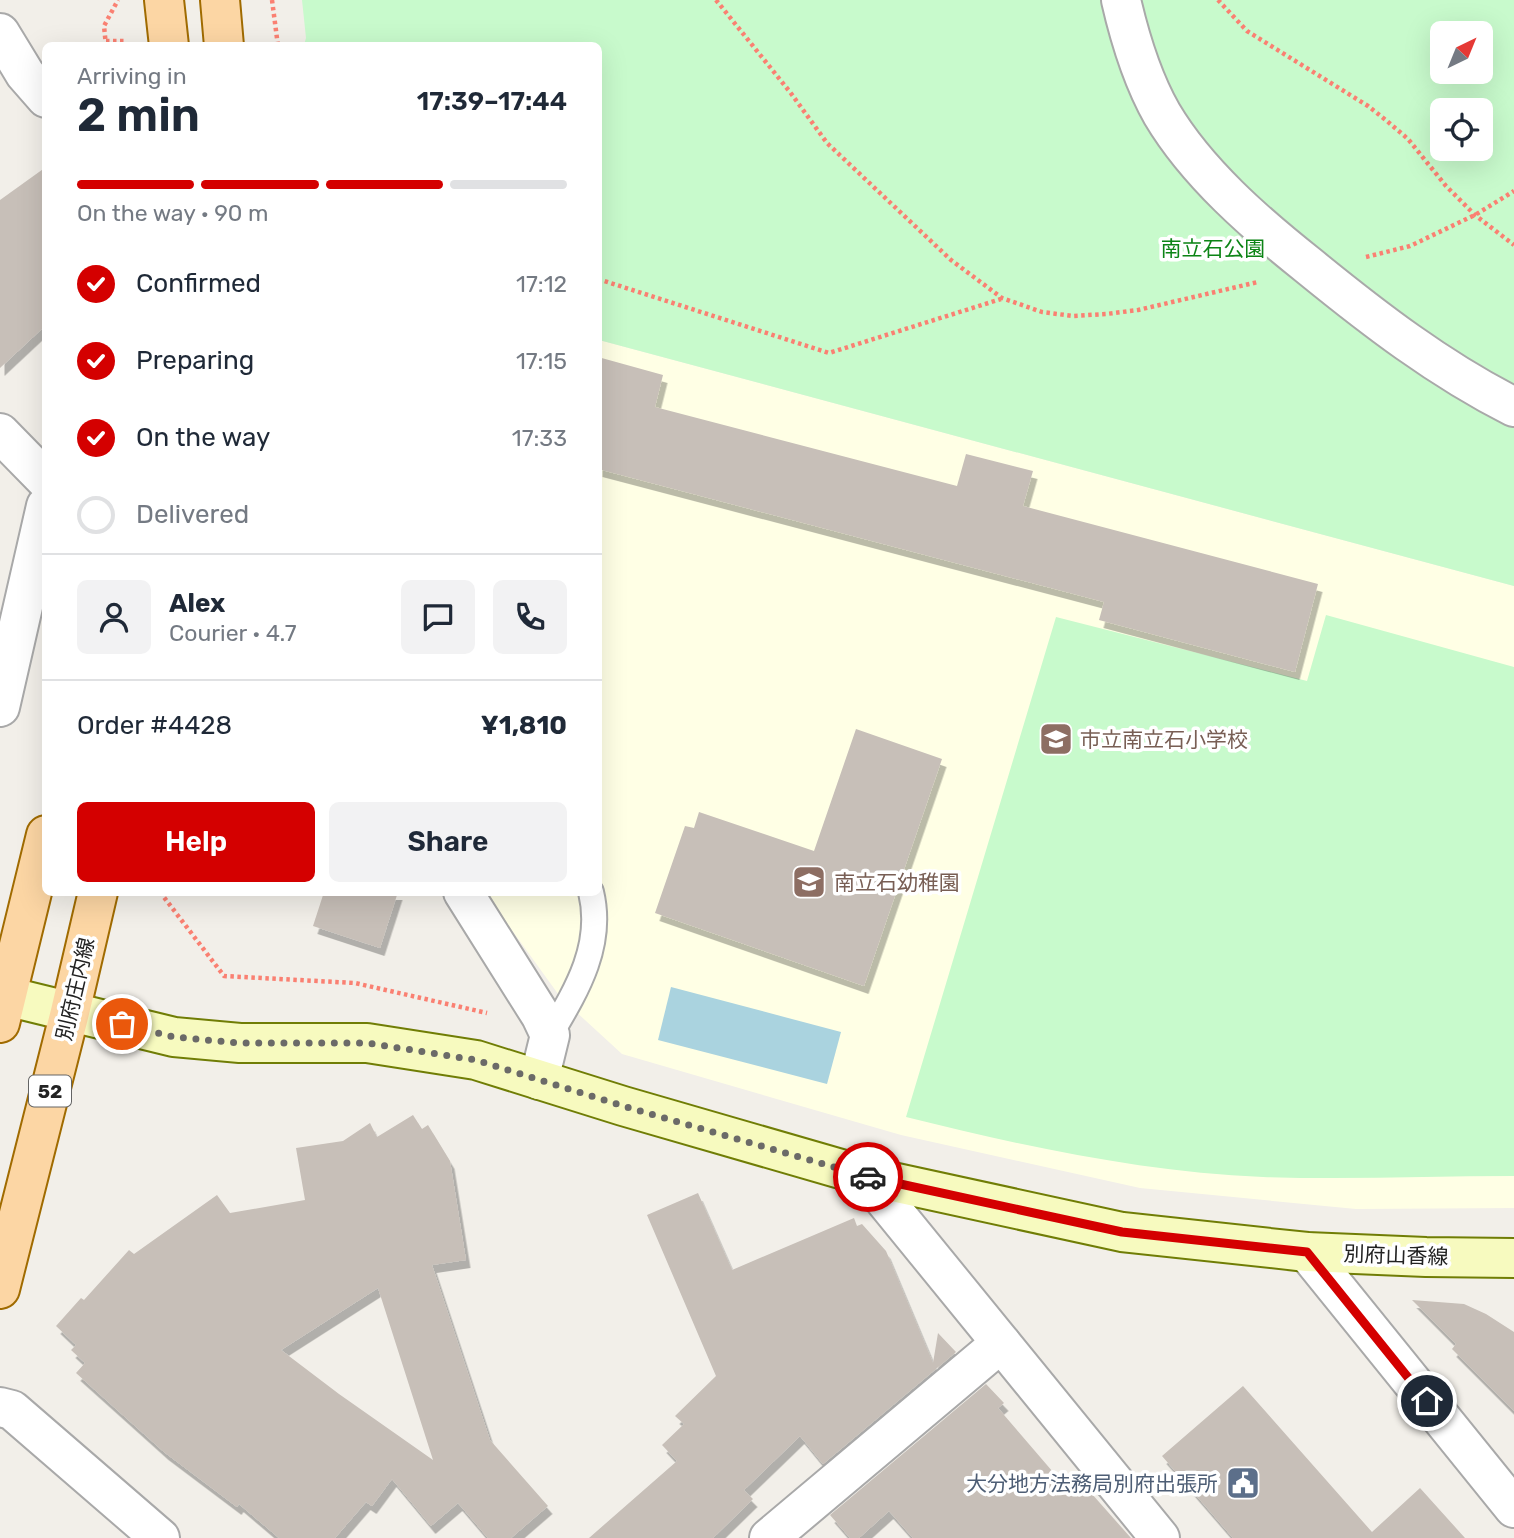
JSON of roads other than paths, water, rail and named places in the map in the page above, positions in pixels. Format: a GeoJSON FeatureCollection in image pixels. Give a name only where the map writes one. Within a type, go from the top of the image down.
{"type":"FeatureCollection","features":[{"type":"Feature","properties":{"kind":"main road"},"geometry":{"type":"LineString","coordinates":[[164,0],[169,42]]}},
{"type":"Feature","properties":{"kind":"main road"},"geometry":{"type":"LineString","coordinates":[[220,0],[224,42]]}},
{"type":"Feature","properties":{"kind":"main road"},"geometry":{"type":"LineString","coordinates":[[3,1009],[42,851]]}},
{"type":"Feature","properties":{"kind":"main road","name":"別府庄内線"},"geometry":{"type":"LineString","coordinates":[[0,1289],[97,896]]}},
{"type":"Feature","properties":{"kind":"main road","name":"別府山香線"},"geometry":{"type":"LineString","coordinates":[[3,1009],[70,1012],[174,1037],[240,1043],[367,1043],[476,1060],[865,1176],[1122,1232],[1307,1252],[1514,1258]]}},
{"type":"Feature","properties":{"kind":"street"},"geometry":{"type":"LineString","coordinates":[[1121,0],[1136,57],[1149,88],[1177,136],[1233,200],[1357,307],[1426,356],[1514,407]]}},
{"type":"Feature","properties":{"kind":"street"},"geometry":{"type":"LineString","coordinates":[[0,33],[25,74],[42,93]]}},
{"type":"Feature","properties":{"kind":"street"},"geometry":{"type":"LineString","coordinates":[[0,433],[42,476]]}},
{"type":"Feature","properties":{"kind":"street"},"geometry":{"type":"LineString","coordinates":[[0,707],[42,523]]}},
{"type":"Feature","properties":{"kind":"street"},"geometry":{"type":"LineString","coordinates":[[466,896],[541,1016],[550,1035],[539,1080]]}},
{"type":"Feature","properties":{"kind":"street"},"geometry":{"type":"LineString","coordinates":[[865,1176],[1160,1538]]}},
{"type":"Feature","properties":{"kind":"street"},"geometry":{"type":"LineString","coordinates":[[1307,1252],[1514,1508]]}},
{"type":"Feature","properties":{"kind":"street"},"geometry":{"type":"LineString","coordinates":[[780,1535],[1001,1343]]}},
{"type":"Feature","properties":{"kind":"street"},"geometry":{"type":"LineString","coordinates":[[0,1407],[12,1410],[160,1538]]}},
{"type":"Feature","properties":{"kind":"lane"},"geometry":{"type":"LineString","coordinates":[[550,1035],[578,989],[590,957],[595,923],[592,896]]}},
{"type":"Feature","properties":{"kind":"water"},"geometry":{"type":"Polygon","coordinates":[[[671,987],[841,1032],[827,1084],[658,1040],[671,987]]]}},
{"type":"Feature","properties":{"kind":"place","name":"市立南立石小学校"},"geometry":{"type":"Point","coordinates":[1056,739]}},
{"type":"Feature","properties":{"kind":"place","name":"南立石幼稚園"},"geometry":{"type":"Point","coordinates":[809,882]}},
{"type":"Feature","properties":{"kind":"place","name":"大分地方法務局別府出張所"},"geometry":{"type":"Point","coordinates":[1243,1483]}},
{"type":"Feature","properties":{"kind":"park label","name":"南立石公園"},"geometry":{"type":"Point","coordinates":[1213,248]}}]}
